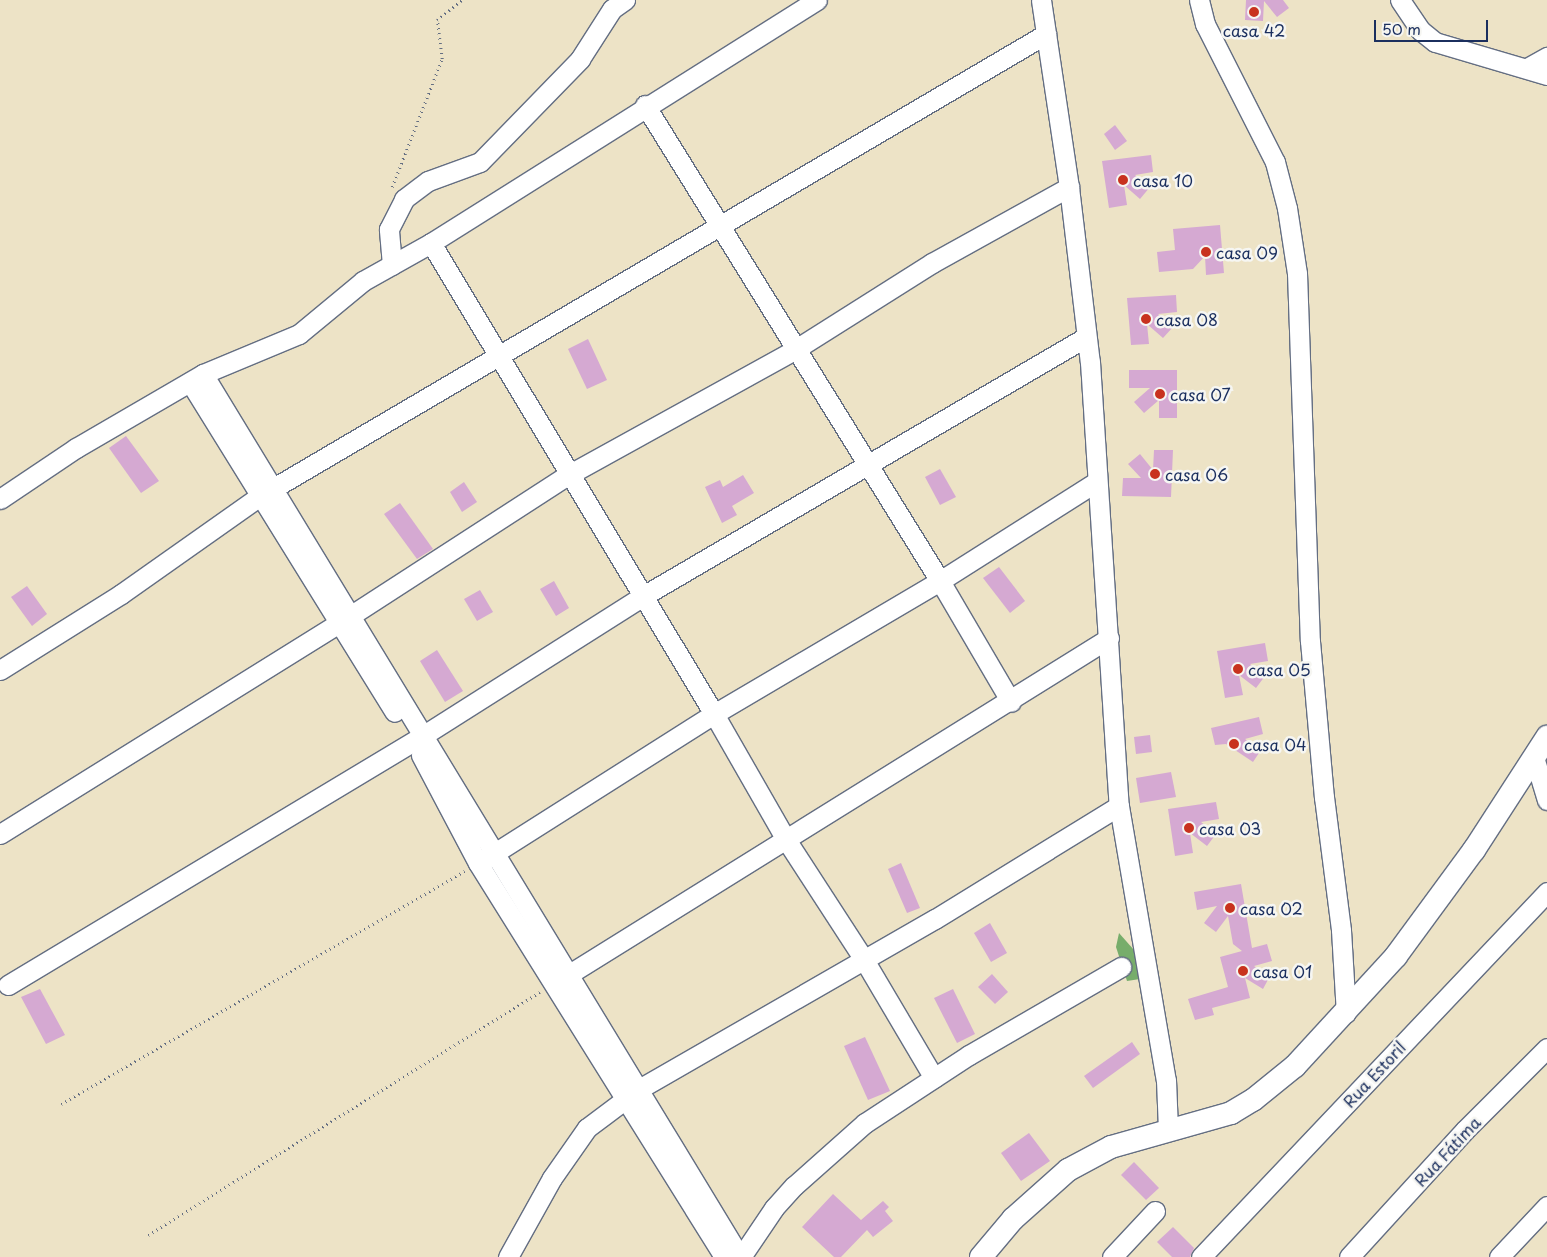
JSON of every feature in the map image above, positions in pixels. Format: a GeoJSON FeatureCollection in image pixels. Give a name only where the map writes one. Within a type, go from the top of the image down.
{"type":"FeatureCollection","features":[{"type":"Feature","properties":{"kind":"main road"},"geometry":{"type":"LineString","coordinates":[[981,1257],[1013,1219],[1068,1170],[1111,1147],[1195,1124],[1242,1107],[1295,1066],[1396,956],[1445,891],[1547,737]]}},
{"type":"Feature","properties":{"kind":"street"},"geometry":{"type":"LineString","coordinates":[[392,265],[389,229],[404,199],[428,181],[480,162],[580,59],[612,9],[625,0]]}},
{"type":"Feature","properties":{"kind":"street"},"geometry":{"type":"LineString","coordinates":[[0,499],[76,448],[196,378],[300,334],[363,281],[430,243],[645,105],[817,0]]}},
{"type":"Feature","properties":{"kind":"street"},"geometry":{"type":"LineString","coordinates":[[1041,0],[1069,187],[1086,338],[1109,638],[1119,806],[1166,1080],[1168,1130]]}},
{"type":"Feature","properties":{"kind":"street"},"geometry":{"type":"LineString","coordinates":[[1199,0],[1205,24],[1276,162],[1288,208],[1294,254],[1310,641],[1324,797],[1341,930],[1346,1012]]}},
{"type":"Feature","properties":{"kind":"street"},"geometry":{"type":"LineString","coordinates":[[1400,0],[1420,30],[1435,42],[1547,75]]}},
{"type":"Feature","properties":{"kind":"street"},"geometry":{"type":"LineString","coordinates":[[0,670],[121,594],[267,493],[498,359],[1046,34]]}},
{"type":"Feature","properties":{"kind":"street"},"geometry":{"type":"LineString","coordinates":[[1527,68],[1547,57]]}},
{"type":"Feature","properties":{"kind":"street"},"geometry":{"type":"LineString","coordinates":[[645,105],[940,581],[1011,702]]}},
{"type":"Feature","properties":{"kind":"street"},"geometry":{"type":"LineString","coordinates":[[0,834],[346,619],[568,475],[796,348],[932,263],[1069,187]]}},
{"type":"Feature","properties":{"kind":"street"},"geometry":{"type":"LineString","coordinates":[[430,243],[498,359],[714,714],[785,838],[863,958],[934,1078]]}},
{"type":"Feature","properties":{"kind":"street"},"geometry":{"type":"LineString","coordinates":[[8,985],[419,738],[643,596],[866,464],[1086,338]]}},
{"type":"Feature","properties":{"kind":"street"},"geometry":{"type":"LineString","coordinates":[[196,378],[419,738],[486,859],[560,979],[632,1094],[740,1257],[774,1208],[821,1160],[865,1123],[934,1078],[1121,967]]}},
{"type":"Feature","properties":{"kind":"street"},"geometry":{"type":"LineString","coordinates":[[486,859],[714,714],[940,581],[1096,482]]}},
{"type":"Feature","properties":{"kind":"street"},"geometry":{"type":"LineString","coordinates":[[560,979],[785,838],[1011,702],[1109,638]]}},
{"type":"Feature","properties":{"kind":"street"},"geometry":{"type":"LineString","coordinates":[[1534,757],[1547,800]]}},
{"type":"Feature","properties":{"kind":"street"},"geometry":{"type":"LineString","coordinates":[[508,1257],[552,1178],[587,1128],[632,1094],[863,958],[935,919],[1119,806]]}},
{"type":"Feature","properties":{"kind":"street","name":"Rua Estoril"},"geometry":{"type":"LineString","coordinates":[[1200,1257],[1547,892]]}},
{"type":"Feature","properties":{"kind":"street","name":"Rua Fátima"},"geometry":{"type":"LineString","coordinates":[[1349,1257],[1465,1130],[1547,1048]]}},
{"type":"Feature","properties":{"kind":"street"},"geometry":{"type":"LineString","coordinates":[[632,1094],[724,1257]]}},
{"type":"Feature","properties":{"kind":"street"},"geometry":{"type":"LineString","coordinates":[[1499,1257],[1547,1206]]}},
{"type":"Feature","properties":{"kind":"street"},"geometry":{"type":"LineString","coordinates":[[1112,1257],[1155,1211]]}},
{"type":"Feature","properties":{"kind":"path"},"geometry":{"type":"LineString","coordinates":[[389,192],[442,59],[437,20],[462,0]]}},
{"type":"Feature","properties":{"kind":"path"},"geometry":{"type":"LineString","coordinates":[[61,1104],[486,859]]}},
{"type":"Feature","properties":{"kind":"path"},"geometry":{"type":"LineString","coordinates":[[148,1236],[560,979]]}},
{"type":"Feature","properties":{"kind":"green space"},"geometry":{"type":"Polygon","coordinates":[[[1119,933],[1134,950],[1140,979],[1127,981],[1116,947],[1119,933]]]}},
{"type":"Feature","properties":{"kind":"building","name":"casa 42"},"geometry":{"type":"Polygon","coordinates":[[[1246,0],[1283,0],[1289,8],[1277,17],[1264,1],[1263,21],[1245,20],[1246,0]]]}},
{"type":"Feature","properties":{"kind":"building"},"geometry":{"type":"Polygon","coordinates":[[[1115,125],[1127,141],[1115,150],[1104,134],[1115,125]]]}},
{"type":"Feature","properties":{"kind":"building","name":"casa 10"},"geometry":{"type":"Polygon","coordinates":[[[1151,155],[1153,172],[1135,175],[1150,187],[1140,199],[1124,185],[1127,205],[1109,208],[1102,161],[1151,155]]]}},
{"type":"Feature","properties":{"kind":"building","name":"casa 09"},"geometry":{"type":"Polygon","coordinates":[[[1220,225],[1224,273],[1206,275],[1205,256],[1193,269],[1159,272],[1157,252],[1175,250],[1173,229],[1220,225]]]}},
{"type":"Feature","properties":{"kind":"building","name":"casa 08"},"geometry":{"type":"Polygon","coordinates":[[[1176,295],[1177,312],[1158,314],[1173,327],[1163,338],[1147,324],[1149,344],[1131,345],[1127,298],[1176,295]]]}},
{"type":"Feature","properties":{"kind":"building"},"geometry":{"type":"Polygon","coordinates":[[[588,339],[607,380],[587,389],[568,349],[588,339]]]}},
{"type":"Feature","properties":{"kind":"building","name":"casa 07"},"geometry":{"type":"Polygon","coordinates":[[[1129,370],[1177,370],[1177,418],[1159,418],[1159,400],[1144,413],[1134,402],[1150,388],[1129,388],[1129,370]]]}},
{"type":"Feature","properties":{"kind":"building"},"geometry":{"type":"Polygon","coordinates":[[[126,436],[159,481],[141,493],[109,448],[126,436]]]}},
{"type":"Feature","properties":{"kind":"building","name":"casa 06"},"geometry":{"type":"Polygon","coordinates":[[[1154,450],[1173,450],[1171,497],[1122,496],[1123,478],[1141,478],[1128,464],[1140,454],[1153,470],[1154,450]]]}},
{"type":"Feature","properties":{"kind":"building"},"geometry":{"type":"Polygon","coordinates":[[[940,469],[956,497],[940,505],[925,477],[940,469]]]}},
{"type":"Feature","properties":{"kind":"building"},"geometry":{"type":"Polygon","coordinates":[[[743,475],[754,493],[732,506],[737,515],[722,523],[705,487],[720,480],[723,487],[743,475]]]}},
{"type":"Feature","properties":{"kind":"building"},"geometry":{"type":"Polygon","coordinates":[[[464,482],[477,502],[462,512],[450,492],[464,482]]]}},
{"type":"Feature","properties":{"kind":"building"},"geometry":{"type":"Polygon","coordinates":[[[400,503],[433,549],[417,559],[384,514],[400,503]]]}},
{"type":"Feature","properties":{"kind":"building"},"geometry":{"type":"Polygon","coordinates":[[[999,567],[1025,601],[1010,613],[983,578],[999,567]]]}},
{"type":"Feature","properties":{"kind":"building"},"geometry":{"type":"Polygon","coordinates":[[[554,581],[569,608],[556,616],[540,589],[554,581]]]}},
{"type":"Feature","properties":{"kind":"building"},"geometry":{"type":"Polygon","coordinates":[[[27,586],[47,614],[32,626],[11,597],[27,586]]]}},
{"type":"Feature","properties":{"kind":"building"},"geometry":{"type":"Polygon","coordinates":[[[480,590],[493,612],[477,621],[464,599],[480,590]]]}},
{"type":"Feature","properties":{"kind":"building","name":"casa 05"},"geometry":{"type":"Polygon","coordinates":[[[1265,643],[1268,661],[1250,664],[1265,676],[1256,688],[1239,675],[1243,695],[1225,698],[1217,651],[1265,643]]]}},
{"type":"Feature","properties":{"kind":"building"},"geometry":{"type":"Polygon","coordinates":[[[437,650],[463,691],[445,702],[420,661],[437,650]]]}},
{"type":"Feature","properties":{"kind":"building","name":"casa 04"},"geometry":{"type":"Polygon","coordinates":[[[1259,717],[1263,734],[1245,739],[1261,750],[1253,762],[1226,744],[1215,745],[1211,728],[1259,717]]]}},
{"type":"Feature","properties":{"kind":"building"},"geometry":{"type":"Polygon","coordinates":[[[1150,735],[1152,752],[1136,754],[1134,737],[1150,735]]]}},
{"type":"Feature","properties":{"kind":"building"},"geometry":{"type":"Polygon","coordinates":[[[1171,772],[1176,797],[1140,803],[1136,778],[1171,772]]]}},
{"type":"Feature","properties":{"kind":"building","name":"casa 03"},"geometry":{"type":"Polygon","coordinates":[[[1216,802],[1219,819],[1201,822],[1216,834],[1207,846],[1190,833],[1193,853],[1175,856],[1168,809],[1216,802]]]}},
{"type":"Feature","properties":{"kind":"building"},"geometry":{"type":"Polygon","coordinates":[[[901,863],[920,908],[907,913],[888,869],[901,863]]]}},
{"type":"Feature","properties":{"kind":"building"},"geometry":{"type":"Polygon","coordinates":[[[1241,884],[1252,948],[1267,944],[1272,961],[1254,966],[1270,976],[1263,989],[1245,978],[1250,998],[1212,1008],[1214,1015],[1195,1020],[1188,999],[1228,987],[1220,957],[1242,951],[1233,944],[1228,916],[1216,932],[1204,923],[1217,906],[1197,910],[1194,892],[1241,884]]]}},
{"type":"Feature","properties":{"kind":"building"},"geometry":{"type":"Polygon","coordinates":[[[990,923],[1007,953],[991,962],[974,933],[990,923]]]}},
{"type":"Feature","properties":{"kind":"building"},"geometry":{"type":"Polygon","coordinates":[[[992,974],[1008,992],[995,1004],[978,987],[992,974]]]}},
{"type":"Feature","properties":{"kind":"building"},"geometry":{"type":"Polygon","coordinates":[[[40,989],[65,1035],[46,1044],[21,997],[40,989]]]}},
{"type":"Feature","properties":{"kind":"building"},"geometry":{"type":"Polygon","coordinates":[[[953,989],[975,1034],[957,1043],[934,998],[953,989]]]}},
{"type":"Feature","properties":{"kind":"building"},"geometry":{"type":"Polygon","coordinates":[[[865,1037],[890,1091],[868,1100],[844,1046],[865,1037]]]}},
{"type":"Feature","properties":{"kind":"building"},"geometry":{"type":"Polygon","coordinates":[[[1132,1042],[1140,1054],[1093,1088],[1084,1076],[1132,1042]]]}},
{"type":"Feature","properties":{"kind":"building"},"geometry":{"type":"Polygon","coordinates":[[[1029,1133],[1050,1161],[1021,1181],[1001,1153],[1029,1133]]]}},
{"type":"Feature","properties":{"kind":"building"},"geometry":{"type":"Polygon","coordinates":[[[1134,1162],[1159,1188],[1146,1200],[1121,1175],[1134,1162]]]}},
{"type":"Feature","properties":{"kind":"building"},"geometry":{"type":"Polygon","coordinates":[[[833,1194],[861,1220],[883,1201],[889,1207],[885,1211],[893,1221],[873,1237],[867,1230],[841,1257],[834,1257],[802,1227],[833,1194]]]}},
{"type":"Feature","properties":{"kind":"building"},"geometry":{"type":"Polygon","coordinates":[[[1173,1227],[1194,1248],[1190,1257],[1172,1257],[1157,1242],[1173,1227]]]}},
{"type":"Feature","properties":{"kind":"place","name":"casa 42"},"geometry":{"type":"Point","coordinates":[1254,12]}},
{"type":"Feature","properties":{"kind":"place","name":"casa 10"},"geometry":{"type":"Point","coordinates":[1123,180]}},
{"type":"Feature","properties":{"kind":"place","name":"casa 09"},"geometry":{"type":"Point","coordinates":[1206,252]}},
{"type":"Feature","properties":{"kind":"place","name":"casa 08"},"geometry":{"type":"Point","coordinates":[1146,319]}},
{"type":"Feature","properties":{"kind":"place","name":"casa 07"},"geometry":{"type":"Point","coordinates":[1160,394]}},
{"type":"Feature","properties":{"kind":"place","name":"casa 06"},"geometry":{"type":"Point","coordinates":[1155,474]}},
{"type":"Feature","properties":{"kind":"place","name":"casa 05"},"geometry":{"type":"Point","coordinates":[1238,669]}},
{"type":"Feature","properties":{"kind":"place","name":"casa 04"},"geometry":{"type":"Point","coordinates":[1234,744]}},
{"type":"Feature","properties":{"kind":"place","name":"casa 03"},"geometry":{"type":"Point","coordinates":[1189,828]}},
{"type":"Feature","properties":{"kind":"place","name":"casa 02"},"geometry":{"type":"Point","coordinates":[1230,908]}},
{"type":"Feature","properties":{"kind":"place","name":"casa 01"},"geometry":{"type":"Point","coordinates":[1243,971]}}]}
